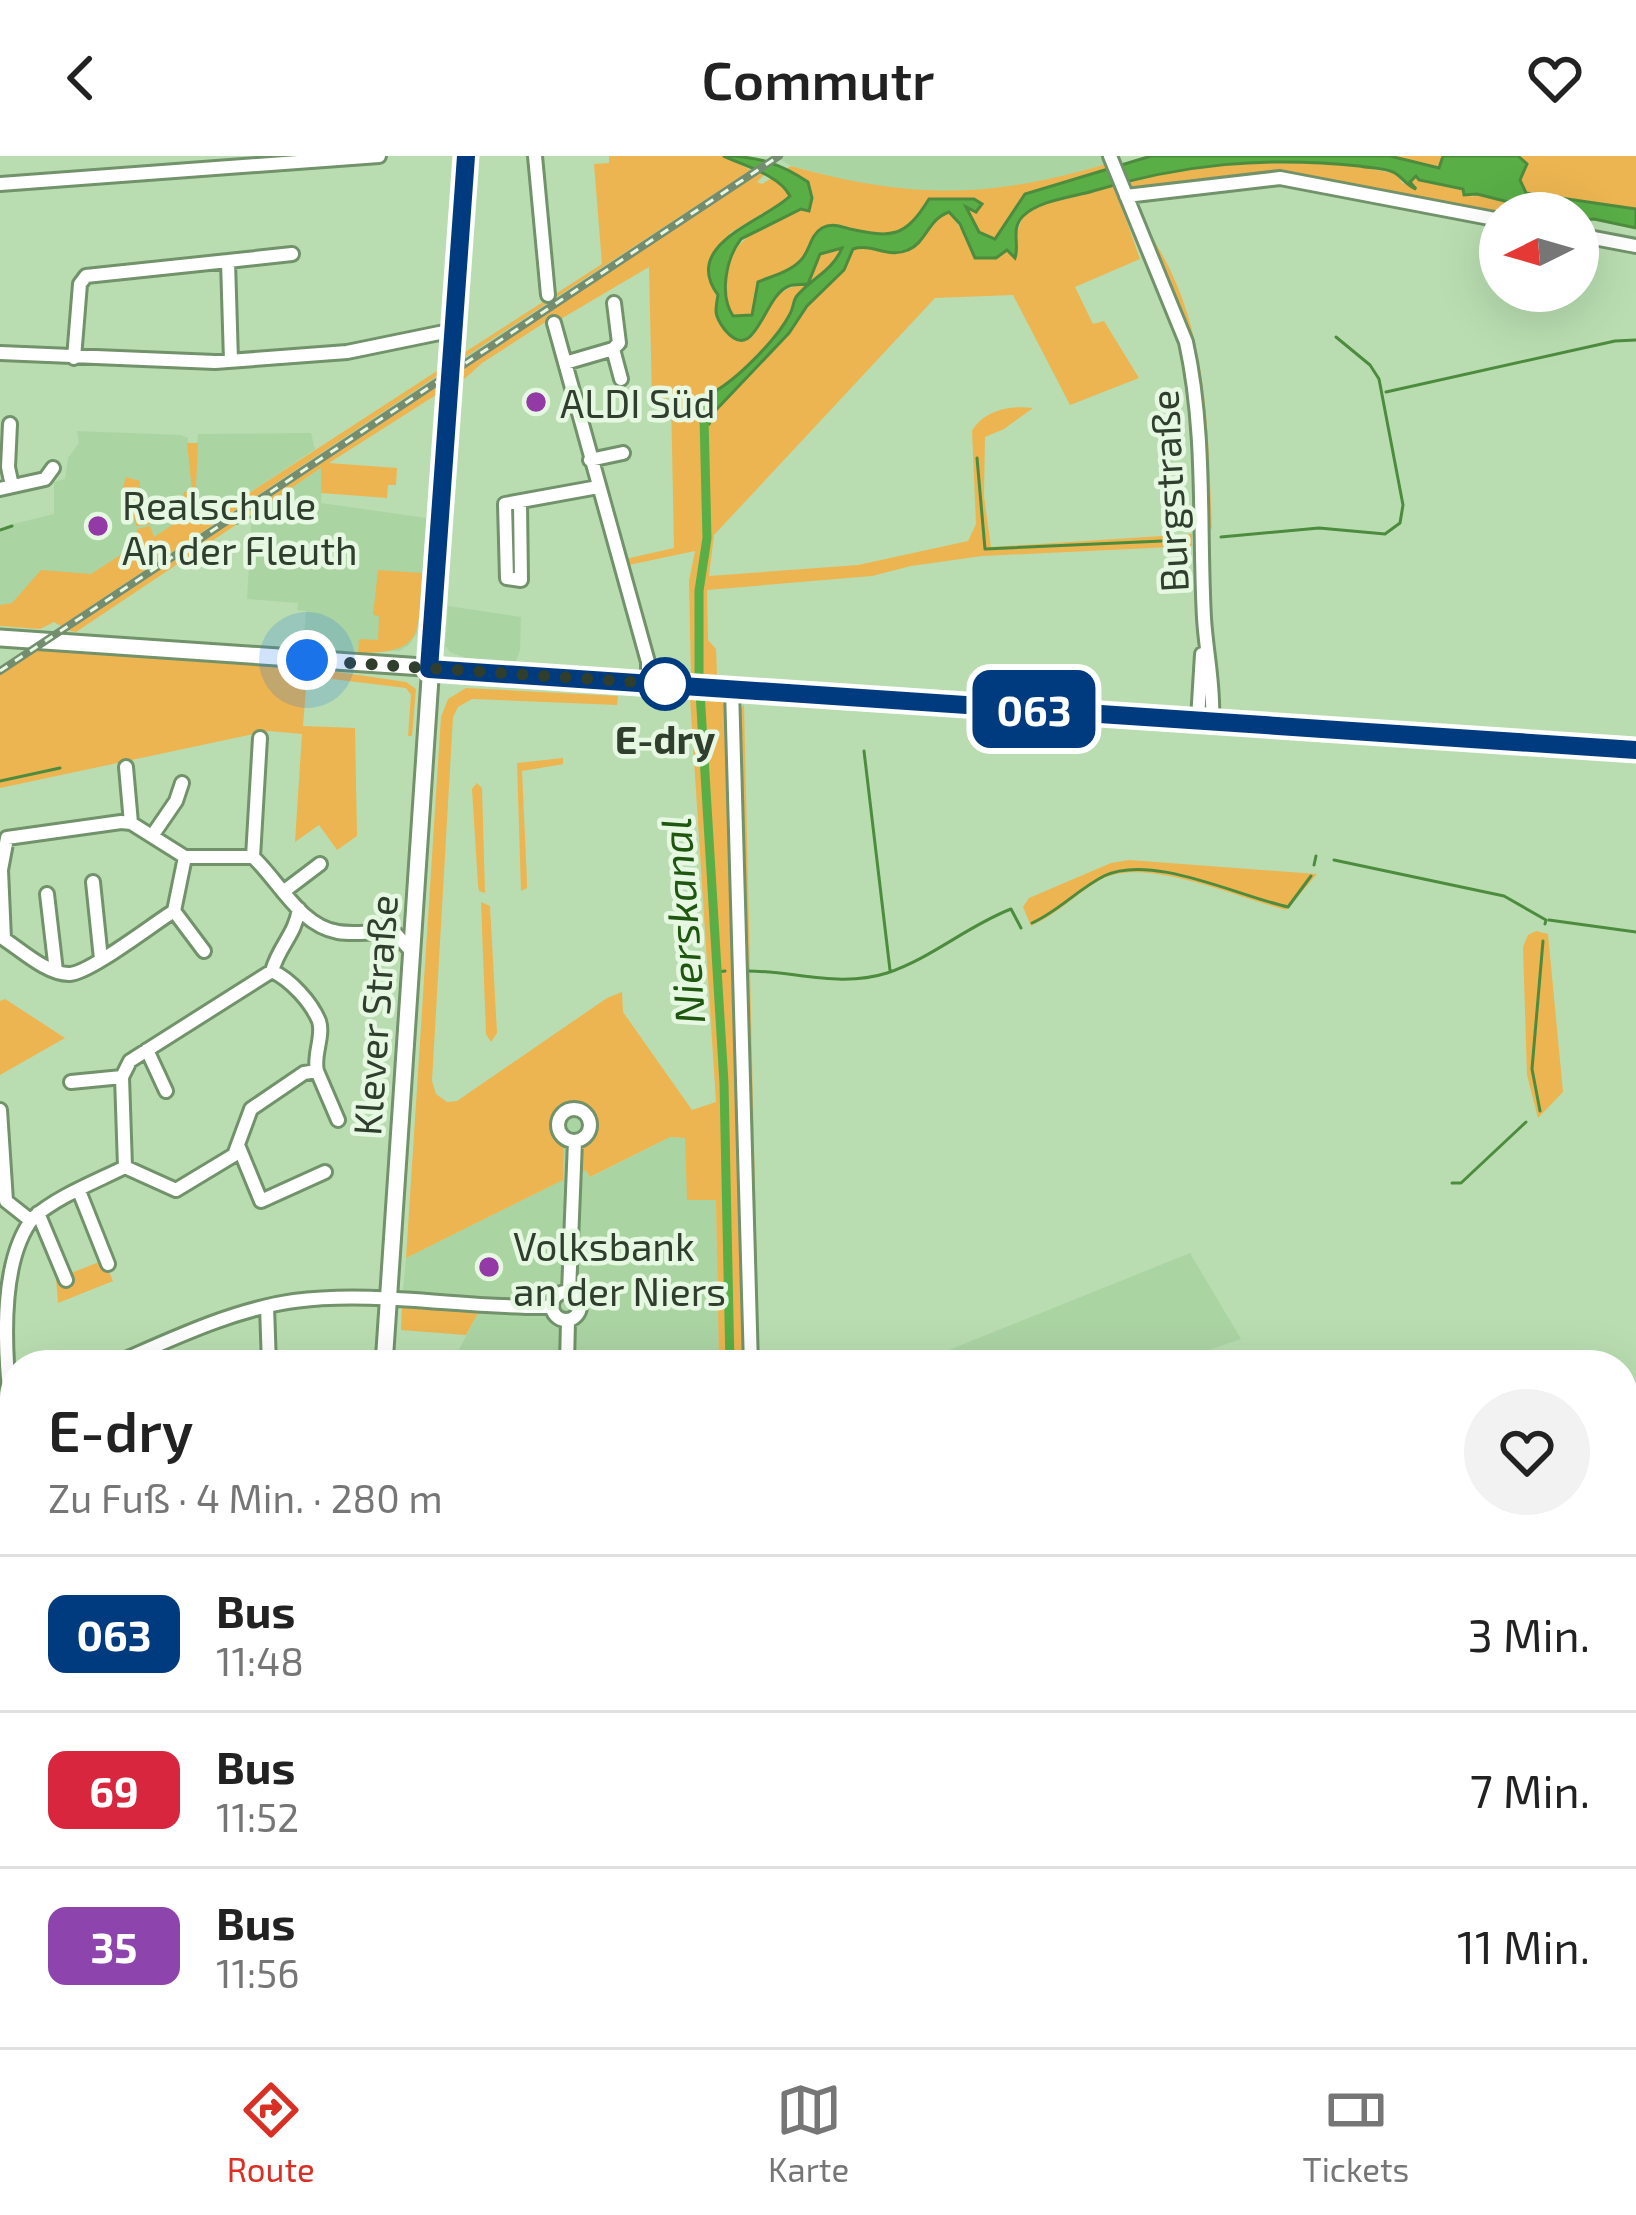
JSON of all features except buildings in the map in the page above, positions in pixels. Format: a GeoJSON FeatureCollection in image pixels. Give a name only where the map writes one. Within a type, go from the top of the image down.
{"type":"FeatureCollection","features":[{"type":"Feature","properties":{"kind":"main road","name":"Klever Straße"},"geometry":{"type":"LineString","coordinates":[[385,1350],[466,156]]}},
{"type":"Feature","properties":{"kind":"main road"},"geometry":{"type":"LineString","coordinates":[[0,638],[1636,750]]}},
{"type":"Feature","properties":{"kind":"street"},"geometry":{"type":"LineString","coordinates":[[162,156],[163,174]]}},
{"type":"Feature","properties":{"kind":"street"},"geometry":{"type":"LineString","coordinates":[[0,184],[379,156]]}},
{"type":"Feature","properties":{"kind":"street"},"geometry":{"type":"LineString","coordinates":[[536,156],[548,295]]}},
{"type":"Feature","properties":{"kind":"street","name":"Burgstraße"},"geometry":{"type":"LineString","coordinates":[[1111,159],[1186,342],[1192,374],[1198,411],[1205,719]]}},
{"type":"Feature","properties":{"kind":"street"},"geometry":{"type":"LineString","coordinates":[[1124,192],[1280,178],[1479,216]]}},
{"type":"Feature","properties":{"kind":"street"},"geometry":{"type":"LineString","coordinates":[[1599,239],[1636,246]]}},
{"type":"Feature","properties":{"kind":"street"},"geometry":{"type":"LineString","coordinates":[[74,358],[80,284],[86,275],[292,254]]}},
{"type":"Feature","properties":{"kind":"street"},"geometry":{"type":"LineString","coordinates":[[228,261],[231,361]]}},
{"type":"Feature","properties":{"kind":"street"},"geometry":{"type":"LineString","coordinates":[[565,363],[613,350],[619,343],[614,303]]}},
{"type":"Feature","properties":{"kind":"street"},"geometry":{"type":"LineString","coordinates":[[554,323],[649,662],[648,683]]}},
{"type":"Feature","properties":{"kind":"street"},"geometry":{"type":"LineString","coordinates":[[0,353],[231,361],[347,352],[454,330]]}},
{"type":"Feature","properties":{"kind":"street"},"geometry":{"type":"LineString","coordinates":[[613,350],[621,379]]}},
{"type":"Feature","properties":{"kind":"street"},"geometry":{"type":"LineString","coordinates":[[10,424],[6,488],[45,478],[53,468]]}},
{"type":"Feature","properties":{"kind":"street"},"geometry":{"type":"LineString","coordinates":[[590,460],[623,454]]}},
{"type":"Feature","properties":{"kind":"street"},"geometry":{"type":"LineString","coordinates":[[520,503],[521,580],[507,578],[506,504],[598,487]]}},
{"type":"Feature","properties":{"kind":"street"},"geometry":{"type":"LineString","coordinates":[[732,689],[751,1350]]}},
{"type":"Feature","properties":{"kind":"street"},"geometry":{"type":"LineString","coordinates":[[260,737],[253,857],[320,926],[344,932],[386,932],[404,939],[412,953]]}},
{"type":"Feature","properties":{"kind":"street"},"geometry":{"type":"LineString","coordinates":[[126,767],[131,824]]}},
{"type":"Feature","properties":{"kind":"street"},"geometry":{"type":"LineString","coordinates":[[152,836],[176,801],[182,783]]}},
{"type":"Feature","properties":{"kind":"street"},"geometry":{"type":"LineString","coordinates":[[185,857],[174,911],[77,972],[56,971],[2,940],[4,838],[112,821],[131,824],[185,857],[253,857]]}},
{"type":"Feature","properties":{"kind":"street"},"geometry":{"type":"LineString","coordinates":[[283,892],[320,864]]}},
{"type":"Feature","properties":{"kind":"street"},"geometry":{"type":"LineString","coordinates":[[93,882],[101,959]]}},
{"type":"Feature","properties":{"kind":"street"},"geometry":{"type":"LineString","coordinates":[[47,894],[56,971]]}},
{"type":"Feature","properties":{"kind":"street"},"geometry":{"type":"LineString","coordinates":[[386,932],[404,920],[415,901]]}},
{"type":"Feature","properties":{"kind":"street"},"geometry":{"type":"LineString","coordinates":[[295,934],[299,909]]}},
{"type":"Feature","properties":{"kind":"street"},"geometry":{"type":"LineString","coordinates":[[174,911],[204,951]]}},
{"type":"Feature","properties":{"kind":"street"},"geometry":{"type":"LineString","coordinates":[[125,1167],[122,1077],[130,1061],[272,970],[276,956],[295,934],[320,926]]}},
{"type":"Feature","properties":{"kind":"street"},"geometry":{"type":"LineString","coordinates":[[272,970],[299,992],[319,1021],[317,1071],[338,1120]]}},
{"type":"Feature","properties":{"kind":"street"},"geometry":{"type":"LineString","coordinates":[[147,1050],[166,1091]]}},
{"type":"Feature","properties":{"kind":"street"},"geometry":{"type":"LineString","coordinates":[[125,1167],[176,1190],[234,1155],[251,1109],[304,1073],[317,1071]]}},
{"type":"Feature","properties":{"kind":"street"},"geometry":{"type":"LineString","coordinates":[[71,1082],[122,1077]]}},
{"type":"Feature","properties":{"kind":"street"},"geometry":{"type":"LineString","coordinates":[[0,1110],[6,1201],[34,1216],[66,1280]]}},
{"type":"Feature","properties":{"kind":"street"},"geometry":{"type":"LineString","coordinates":[[569,1292],[574,1141]]}},
{"type":"Feature","properties":{"kind":"street"},"geometry":{"type":"LineString","coordinates":[[238,1144],[261,1201],[325,1172]]}},
{"type":"Feature","properties":{"kind":"street"},"geometry":{"type":"LineString","coordinates":[[6,1350],[0,1287],[10,1250],[34,1216],[125,1167]]}},
{"type":"Feature","properties":{"kind":"street"},"geometry":{"type":"LineString","coordinates":[[79,1191],[108,1264]]}},
{"type":"Feature","properties":{"kind":"street"},"geometry":{"type":"LineString","coordinates":[[569,1292],[578,1297],[580,1307],[577,1316],[568,1320],[557,1317],[552,1306],[559,1293],[569,1292]]}},
{"type":"Feature","properties":{"kind":"street"},"geometry":{"type":"LineString","coordinates":[[151,1350],[267,1306],[321,1299],[552,1306]]}},
{"type":"Feature","properties":{"kind":"street"},"geometry":{"type":"LineString","coordinates":[[267,1306],[268,1350]]}},
{"type":"Feature","properties":{"kind":"street"},"geometry":{"type":"LineString","coordinates":[[567,1350],[568,1320]]}},
{"type":"Feature","properties":{"kind":"shaded area"},"geometry":{"type":"Polygon","coordinates":[[[609,156],[723,156],[751,170],[462,359],[462,354],[602,264],[594,164],[609,163],[609,156]]]}},
{"type":"Feature","properties":{"kind":"shaded area"},"geometry":{"type":"Polygon","coordinates":[[[723,156],[778,165],[808,182],[812,198],[809,211],[801,209],[741,239],[726,277],[726,298],[733,316],[752,315],[758,282],[797,264],[825,226],[887,234],[905,228],[929,199],[974,199],[982,204],[976,212],[966,207],[979,232],[995,239],[1025,194],[1151,156],[1390,156],[1439,168],[1443,156],[1518,156],[1527,164],[1520,180],[1526,192],[1464,195],[1463,189],[1416,176],[1410,182],[1416,189],[1382,169],[1325,163],[1192,169],[1126,182],[1030,211],[1019,221],[1015,258],[1007,250],[996,258],[975,258],[960,224],[949,212],[908,250],[853,249],[844,270],[807,306],[789,333],[715,411],[709,424],[701,422],[701,397],[738,375],[763,350],[784,324],[796,297],[833,263],[842,248],[820,254],[808,284],[780,292],[752,335],[736,339],[725,330],[717,317],[718,295],[709,277],[710,262],[730,236],[790,196],[770,177],[723,156]]]}},
{"type":"Feature","properties":{"kind":"shaded area"},"geometry":{"type":"Polygon","coordinates":[[[775,156],[1110,156],[1112,162],[1045,182],[984,191],[921,192],[858,184],[791,166],[775,156]]]}},
{"type":"Feature","properties":{"kind":"shaded area"},"geometry":{"type":"Polygon","coordinates":[[[1390,156],[1636,156],[1636,209],[1599,204],[1599,192],[1524,192],[1507,183],[1390,156]]]}},
{"type":"Feature","properties":{"kind":"shaded area"},"geometry":{"type":"Polygon","coordinates":[[[1315,158],[1397,174],[1402,183],[1412,185],[1415,175],[1463,189],[1472,197],[1479,194],[1479,212],[1280,175],[1134,190],[1129,179],[1225,159],[1315,158]]]}},
{"type":"Feature","properties":{"kind":"shaded area"},"geometry":{"type":"Polygon","coordinates":[[[1106,164],[1108,169],[1025,194],[995,239],[979,232],[966,207],[976,211],[981,204],[929,199],[912,222],[893,233],[870,234],[842,225],[786,271],[758,282],[752,315],[732,316],[730,311],[726,298],[729,263],[742,242],[801,209],[808,211],[808,182],[786,169],[791,166],[873,185],[948,191],[1024,184],[1106,164]]]}},
{"type":"Feature","properties":{"kind":"shaded area"},"geometry":{"type":"Polygon","coordinates":[[[751,170],[760,173],[462,367],[462,359],[751,170]]]}},
{"type":"Feature","properties":{"kind":"shaded area"},"geometry":{"type":"Polygon","coordinates":[[[760,173],[764,175],[757,182],[772,178],[788,188],[790,197],[730,233],[712,288],[730,337],[750,339],[777,296],[808,284],[783,325],[751,363],[701,398],[701,422],[709,423],[789,333],[807,306],[844,270],[853,249],[908,250],[949,211],[971,245],[1014,242],[1023,215],[1114,185],[1140,259],[1075,287],[1093,324],[1104,321],[1139,378],[1070,405],[1013,295],[935,298],[714,535],[709,576],[858,565],[968,541],[976,524],[972,431],[991,414],[1016,407],[1033,408],[985,437],[984,496],[991,547],[1192,534],[1192,546],[982,556],[872,576],[707,590],[708,640],[716,649],[717,676],[691,676],[689,581],[695,551],[624,566],[621,560],[674,548],[671,398],[652,400],[649,267],[559,320],[550,319],[461,382],[462,367],[760,173]]]}},
{"type":"Feature","properties":{"kind":"shaded area"},"geometry":{"type":"Polygon","coordinates":[[[1599,204],[1636,209],[1636,228],[1599,220],[1599,204]]]}},
{"type":"Feature","properties":{"kind":"shaded area"},"geometry":{"type":"Polygon","coordinates":[[[1151,236],[1170,270],[1195,341],[1202,378],[1206,416],[1212,530],[1207,522],[1204,402],[1191,340],[1151,236]]]}},
{"type":"Feature","properties":{"kind":"shaded area"},"geometry":{"type":"Polygon","coordinates":[[[842,248],[832,265],[808,284],[820,254],[842,248]]]}},
{"type":"Feature","properties":{"kind":"shaded area"},"geometry":{"type":"Polygon","coordinates":[[[440,369],[440,374],[61,626],[54,622],[40,629],[0,626],[0,605],[12,603],[41,570],[91,574],[136,545],[137,529],[150,526],[154,537],[172,525],[170,515],[149,514],[150,524],[136,526],[131,504],[124,502],[126,477],[140,481],[140,505],[183,506],[184,492],[192,491],[187,443],[198,443],[195,506],[223,510],[440,369]]]}},
{"type":"Feature","properties":{"kind":"shaded area"},"geometry":{"type":"Polygon","coordinates":[[[440,374],[439,382],[66,630],[61,627],[440,374]]]}},
{"type":"Feature","properties":{"kind":"shaded area"},"geometry":{"type":"Polygon","coordinates":[[[439,382],[439,393],[329,463],[397,468],[396,485],[388,485],[387,498],[321,493],[321,468],[76,632],[66,630],[439,382]]]}},
{"type":"Feature","properties":{"kind":"shaded area","name":"Realschule An der Fleuth"},"geometry":{"type":"Polygon","coordinates":[[[77,431],[181,435],[188,443],[197,443],[198,434],[311,433],[315,449],[223,510],[195,507],[183,528],[39,620],[0,617],[0,531],[54,514],[54,482],[65,479],[68,458],[79,443],[77,431]]]}},
{"type":"Feature","properties":{"kind":"shaded area"},"geometry":{"type":"Polygon","coordinates":[[[323,467],[321,503],[427,518],[417,633],[399,651],[303,651],[306,611],[297,610],[298,603],[247,599],[252,513],[323,467]]]}},
{"type":"Feature","properties":{"kind":"shaded area"},"geometry":{"type":"Polygon","coordinates":[[[378,570],[422,573],[418,624],[408,643],[397,649],[358,653],[359,639],[378,640],[379,616],[373,615],[378,570]]]}},
{"type":"Feature","properties":{"kind":"shaded area"},"geometry":{"type":"Polygon","coordinates":[[[448,606],[521,617],[515,664],[450,652],[445,646],[448,606]]]}},
{"type":"Feature","properties":{"kind":"shaded area"},"geometry":{"type":"Polygon","coordinates":[[[45,645],[270,662],[406,682],[416,689],[412,736],[408,736],[411,695],[406,688],[307,676],[303,726],[355,728],[357,836],[337,850],[319,825],[295,842],[302,734],[268,731],[0,788],[0,675],[45,645]]]}},
{"type":"Feature","properties":{"kind":"shaded area"},"geometry":{"type":"Polygon","coordinates":[[[466,688],[618,696],[617,705],[472,699],[458,707],[453,717],[432,1081],[436,1094],[447,1102],[457,1101],[622,992],[623,1012],[692,1110],[716,1102],[690,698],[724,700],[746,1350],[719,1350],[716,1200],[687,1200],[685,1138],[670,1137],[590,1177],[586,1170],[579,1174],[581,1147],[593,1132],[593,1120],[583,1107],[566,1107],[557,1114],[554,1125],[564,1145],[563,1180],[406,1258],[441,717],[448,699],[466,688]]]}},
{"type":"Feature","properties":{"kind":"shaded area"},"geometry":{"type":"Polygon","coordinates":[[[744,704],[759,1350],[756,1350],[737,715],[744,704]]]}},
{"type":"Feature","properties":{"kind":"shaded area"},"geometry":{"type":"Polygon","coordinates":[[[563,758],[563,764],[522,771],[527,888],[521,891],[517,763],[563,758]]]}},
{"type":"Feature","properties":{"kind":"shaded area"},"geometry":{"type":"Polygon","coordinates":[[[477,783],[482,788],[485,893],[478,885],[472,789],[477,783]]]}},
{"type":"Feature","properties":{"kind":"shaded area"},"geometry":{"type":"Polygon","coordinates":[[[1129,860],[1317,874],[1286,910],[1193,881],[1121,873],[1102,879],[1031,926],[1023,907],[1029,898],[1129,860]]]}},
{"type":"Feature","properties":{"kind":"shaded area"},"geometry":{"type":"Polygon","coordinates":[[[481,902],[490,906],[497,1033],[491,1042],[486,1034],[481,902]]]}},
{"type":"Feature","properties":{"kind":"shaded area"},"geometry":{"type":"Polygon","coordinates":[[[1548,934],[1563,1092],[1538,1118],[1527,1075],[1523,947],[1528,935],[1548,934]]]}},
{"type":"Feature","properties":{"kind":"shaded area"},"geometry":{"type":"Polygon","coordinates":[[[5,999],[65,1038],[0,1075],[0,1001],[5,999]]]}},
{"type":"Feature","properties":{"kind":"shaded area"},"geometry":{"type":"Polygon","coordinates":[[[575,1105],[586,1109],[593,1120],[593,1132],[581,1148],[591,1177],[670,1137],[686,1138],[716,1200],[719,1350],[459,1350],[477,1315],[486,1309],[402,1302],[406,1258],[563,1180],[564,1146],[554,1125],[561,1110],[575,1105]]]}},
{"type":"Feature","properties":{"kind":"shaded area"},"geometry":{"type":"Polygon","coordinates":[[[1190,1253],[1241,1339],[1209,1350],[949,1350],[1190,1253]]]}},
{"type":"Feature","properties":{"kind":"shaded area"},"geometry":{"type":"Polygon","coordinates":[[[104,1260],[113,1281],[58,1303],[56,1279],[104,1260]]]}},
{"type":"Feature","properties":{"kind":"shaded area"},"geometry":{"type":"Polygon","coordinates":[[[402,1302],[488,1307],[477,1315],[466,1335],[401,1330],[402,1302]]]}},
{"type":"Feature","properties":{"kind":"waterway"},"geometry":{"type":"LineString","coordinates":[[1221,537],[1319,528],[1385,534],[1400,523],[1403,505],[1379,379],[1370,365],[1336,337]]}},
{"type":"Feature","properties":{"kind":"waterway"},"geometry":{"type":"LineString","coordinates":[[1386,392],[1636,340]]}},
{"type":"Feature","properties":{"kind":"waterway","name":"Nierskanal"},"geometry":{"type":"LineString","coordinates":[[708,413],[704,418],[707,538],[699,591],[699,676],[724,1083],[730,1350]]}},
{"type":"Feature","properties":{"kind":"waterway"},"geometry":{"type":"LineString","coordinates":[[977,458],[985,549],[1185,540]]}},
{"type":"Feature","properties":{"kind":"waterway"},"geometry":{"type":"LineString","coordinates":[[237,523],[250,517]]}},
{"type":"Feature","properties":{"kind":"waterway"},"geometry":{"type":"LineString","coordinates":[[0,530],[12,526]]}},
{"type":"Feature","properties":{"kind":"waterway"},"geometry":{"type":"LineString","coordinates":[[864,751],[890,970]]}},
{"type":"Feature","properties":{"kind":"waterway"},"geometry":{"type":"LineString","coordinates":[[0,781],[60,768]]}},
{"type":"Feature","properties":{"kind":"waterway"},"geometry":{"type":"LineString","coordinates":[[1314,865],[1316,856]]}},
{"type":"Feature","properties":{"kind":"waterway"},"geometry":{"type":"LineString","coordinates":[[1334,860],[1504,896],[1546,920],[1545,924]]}},
{"type":"Feature","properties":{"kind":"waterway"},"geometry":{"type":"LineString","coordinates":[[1032,923],[1095,881],[1123,870],[1170,873],[1288,907],[1311,876]]}},
{"type":"Feature","properties":{"kind":"waterway"},"geometry":{"type":"LineString","coordinates":[[748,971],[834,979],[869,977],[919,959],[1011,909],[1021,928]]}},
{"type":"Feature","properties":{"kind":"waterway"},"geometry":{"type":"LineString","coordinates":[[1549,920],[1636,932]]}},
{"type":"Feature","properties":{"kind":"waterway"},"geometry":{"type":"LineString","coordinates":[[1540,1111],[1532,1069],[1543,941]]}},
{"type":"Feature","properties":{"kind":"waterway"},"geometry":{"type":"LineString","coordinates":[[718,972],[725,971]]}},
{"type":"Feature","properties":{"kind":"waterway"},"geometry":{"type":"LineString","coordinates":[[1452,1183],[1461,1183],[1526,1122]]}},
{"type":"Feature","properties":{"kind":"railway"},"geometry":{"type":"LineString","coordinates":[[0,671],[779,156]]}},
{"type":"Feature","properties":{"kind":"bus line","name":"063"},"geometry":{"type":"LineString","coordinates":[[466,156],[429,669],[1636,750]]}},
{"type":"Feature","properties":{"kind":"place","name":"ALDI Süd"},"geometry":{"type":"Point","coordinates":[536,402]}},
{"type":"Feature","properties":{"kind":"place","name":"Realschule An der Fleuth"},"geometry":{"type":"Point","coordinates":[98,526]}},
{"type":"Feature","properties":{"kind":"place","name":"E-dry"},"geometry":{"type":"Point","coordinates":[665,684]}},
{"type":"Feature","properties":{"kind":"place","name":"Volksbank an der Niers"},"geometry":{"type":"Point","coordinates":[489,1267]}},
{"type":"Feature","properties":{"kind":"route"},"geometry":{"type":"LineString","coordinates":[[307,660],[665,684]]}}]}
